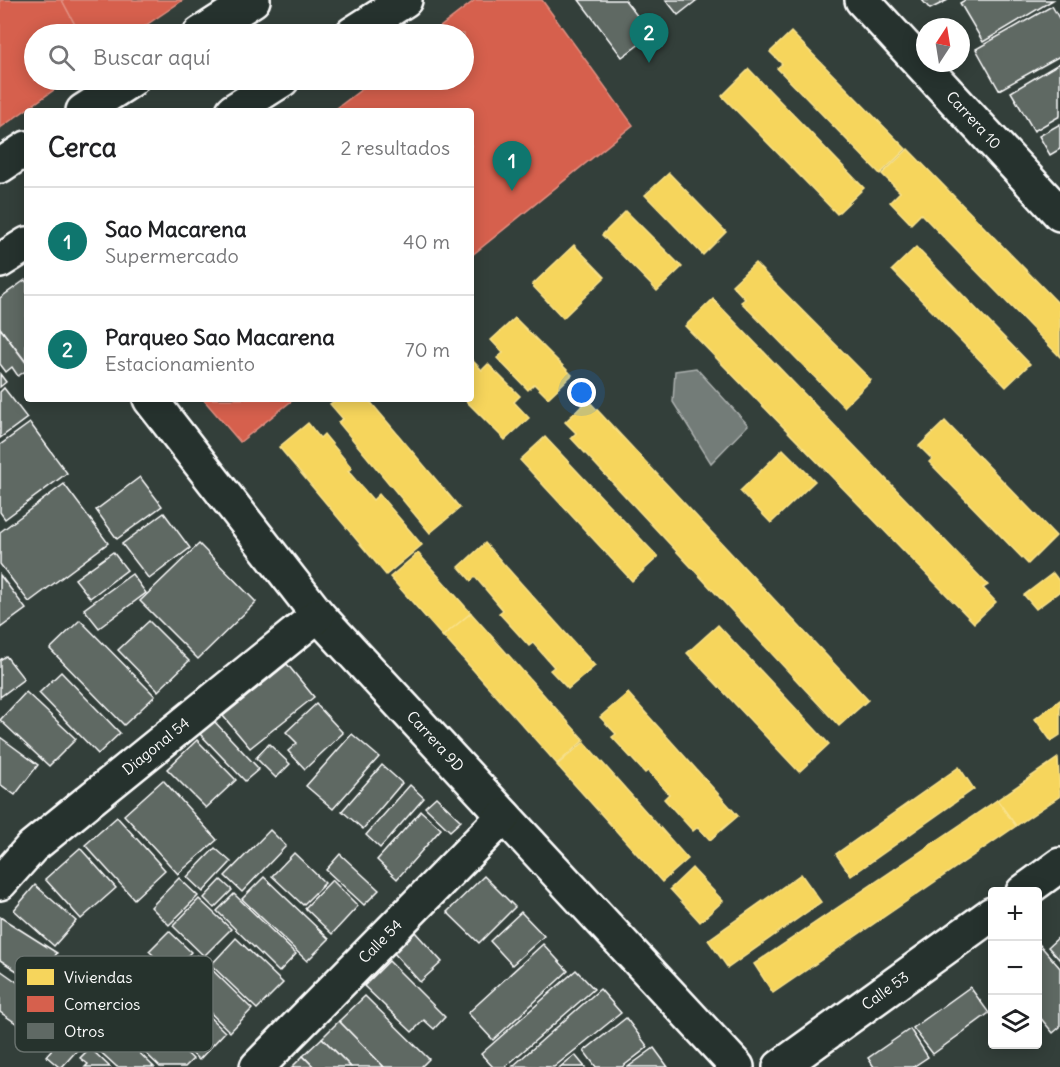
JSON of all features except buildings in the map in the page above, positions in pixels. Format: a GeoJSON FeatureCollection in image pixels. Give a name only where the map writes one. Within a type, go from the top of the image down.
{"type":"FeatureCollection","features":[{"type":"Feature","properties":{"kind":"street"},"geometry":{"type":"LineString","coordinates":[[216,24],[253,0]]}},
{"type":"Feature","properties":{"kind":"street"},"geometry":{"type":"LineString","coordinates":[[368,24],[405,0]]}},
{"type":"Feature","properties":{"kind":"street","name":"Carrera 10"},"geometry":{"type":"LineString","coordinates":[[862,0],[1060,214]]}},
{"type":"Feature","properties":{"kind":"street"},"geometry":{"type":"LineString","coordinates":[[88,108],[116,90]]}},
{"type":"Feature","properties":{"kind":"street"},"geometry":{"type":"LineString","coordinates":[[238,108],[266,90]]}},
{"type":"Feature","properties":{"kind":"street"},"geometry":{"type":"LineString","coordinates":[[0,165],[24,150]]}},
{"type":"Feature","properties":{"kind":"street"},"geometry":{"type":"LineString","coordinates":[[0,261],[24,246]]}},
{"type":"Feature","properties":{"kind":"street","name":"Carrera 9D"},"geometry":{"type":"LineString","coordinates":[[152,402],[318,615],[737,1067]]}},
{"type":"Feature","properties":{"kind":"street","name":"Diagonal 54"},"geometry":{"type":"LineString","coordinates":[[0,883],[32,847],[318,615]]}},
{"type":"Feature","properties":{"kind":"street","name":"Calle 54"},"geometry":{"type":"LineString","coordinates":[[257,1067],[504,816]]}},
{"type":"Feature","properties":{"kind":"street"},"geometry":{"type":"LineString","coordinates":[[1029,887],[1060,865]]}},
{"type":"Feature","properties":{"kind":"street","name":"Calle 53"},"geometry":{"type":"LineString","coordinates":[[780,1067],[988,918]]}},
{"type":"Feature","properties":{"kind":"shaded area"},"geometry":{"type":"Polygon","coordinates":[[[696,368],[748,425],[711,463],[673,402],[675,371],[696,368]]]}},
{"type":"Feature","properties":{"kind":"place","name":"Parqueo Sao Macarena"},"geometry":{"type":"Point","coordinates":[649,63]}},
{"type":"Feature","properties":{"kind":"place","name":"Sao Macarena"},"geometry":{"type":"Point","coordinates":[512,191]}}]}
